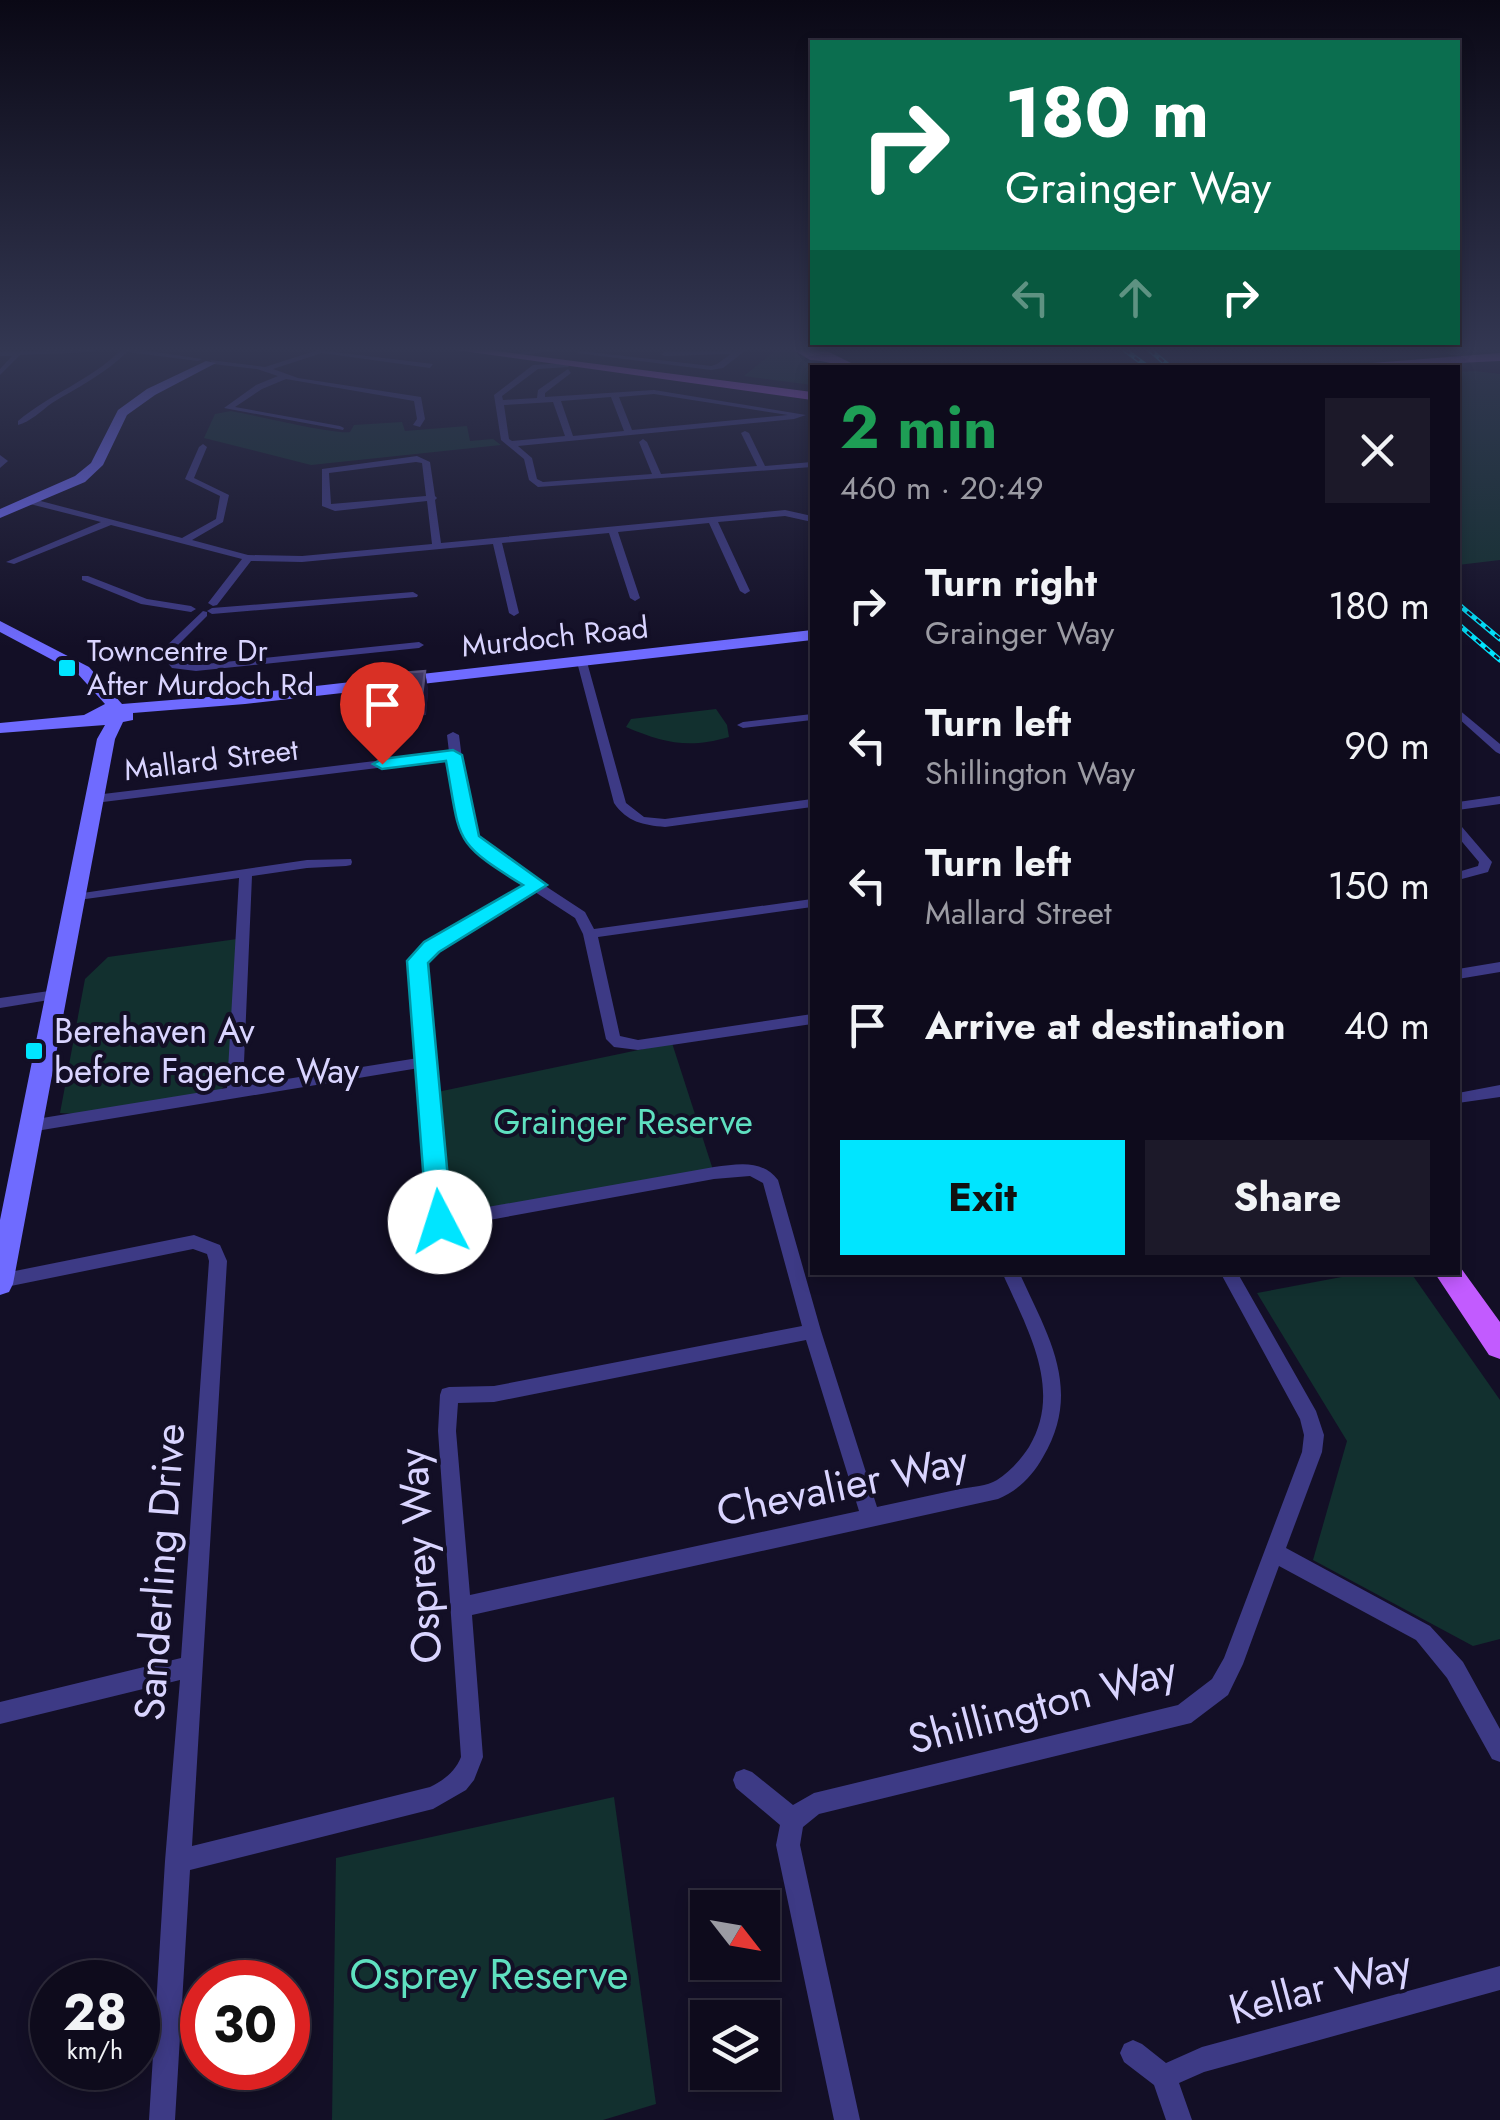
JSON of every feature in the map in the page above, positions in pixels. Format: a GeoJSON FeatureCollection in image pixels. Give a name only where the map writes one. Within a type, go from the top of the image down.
{"type":"FeatureCollection","features":[{"type":"Feature","properties":{"kind":"main road"},"geometry":{"type":"LineString","coordinates":[[1450,1275],[1500,1346]]}},
{"type":"Feature","properties":{"kind":"street"},"geometry":{"type":"LineString","coordinates":[[0,514],[80,479],[96,465],[104,449]]}},
{"type":"Feature","properties":{"kind":"street"},"geometry":{"type":"LineString","coordinates":[[182,542],[220,520],[225,495],[189,479],[202,449]]}},
{"type":"Feature","properties":{"kind":"street"},"geometry":{"type":"LineString","coordinates":[[519,449],[528,458],[533,480],[541,485],[810,466]]}},
{"type":"Feature","properties":{"kind":"street"},"geometry":{"type":"LineString","coordinates":[[645,449],[658,477]]}},
{"type":"Feature","properties":{"kind":"street"},"geometry":{"type":"LineString","coordinates":[[753,449],[762,468]]}},
{"type":"Feature","properties":{"kind":"street"},"geometry":{"type":"LineString","coordinates":[[434,498],[327,506],[325,471],[426,462],[434,498],[437,546]]}},
{"type":"Feature","properties":{"kind":"street"},"geometry":{"type":"LineString","coordinates":[[37,500],[248,558],[302,560],[785,513],[810,519]]}},
{"type":"Feature","properties":{"kind":"street"},"geometry":{"type":"LineString","coordinates":[[712,520],[744,591]]}},
{"type":"Feature","properties":{"kind":"street"},"geometry":{"type":"LineString","coordinates":[[11,562],[110,522]]}},
{"type":"Feature","properties":{"kind":"street"},"geometry":{"type":"LineString","coordinates":[[612,530],[635,598]]}},
{"type":"Feature","properties":{"kind":"street"},"geometry":{"type":"LineString","coordinates":[[497,541],[514,613]]}},
{"type":"Feature","properties":{"kind":"street"},"geometry":{"type":"LineString","coordinates":[[248,558],[164,653],[176,666],[196,668],[418,644]]}},
{"type":"Feature","properties":{"kind":"street"},"geometry":{"type":"LineString","coordinates":[[85,578],[145,602],[234,610],[413,595]]}},
{"type":"Feature","properties":{"kind":"street"},"geometry":{"type":"LineString","coordinates":[[0,626],[83,670],[106,715],[95,800],[0,1283]]}},
{"type":"Feature","properties":{"kind":"street","name":"Murdoch Road"},"geometry":{"type":"LineString","coordinates":[[0,728],[810,635]]}},
{"type":"Feature","properties":{"kind":"street"},"geometry":{"type":"LineString","coordinates":[[582,662],[620,804],[628,815],[643,822],[665,823],[810,803]]}},
{"type":"Feature","properties":{"kind":"street"},"geometry":{"type":"LineString","coordinates":[[1460,714],[1500,750]]}},
{"type":"Feature","properties":{"kind":"street"},"geometry":{"type":"LineString","coordinates":[[743,725],[810,717]]}},
{"type":"Feature","properties":{"kind":"street"},"geometry":{"type":"LineString","coordinates":[[454,735],[453,755],[470,838],[484,852],[570,906],[590,934],[613,1038],[619,1044],[638,1045],[810,1019]]}},
{"type":"Feature","properties":{"kind":"street","name":"Mallard Street"},"geometry":{"type":"LineString","coordinates":[[95,800],[453,755]]}},
{"type":"Feature","properties":{"kind":"street"},"geometry":{"type":"LineString","coordinates":[[1460,806],[1500,800]]}},
{"type":"Feature","properties":{"kind":"street"},"geometry":{"type":"LineString","coordinates":[[1460,832],[1486,862],[1483,869],[1460,875]]}},
{"type":"Feature","properties":{"kind":"street"},"geometry":{"type":"LineString","coordinates":[[76,898],[346,862]]}},
{"type":"Feature","properties":{"kind":"street"},"geometry":{"type":"LineString","coordinates":[[236,1091],[246,874]]}},
{"type":"Feature","properties":{"kind":"street"},"geometry":{"type":"LineString","coordinates":[[537,885],[432,947],[417,961],[440,1222],[756,1170],[770,1180],[870,1516]]}},
{"type":"Feature","properties":{"kind":"street"},"geometry":{"type":"LineString","coordinates":[[590,934],[810,903]]}},
{"type":"Feature","properties":{"kind":"street"},"geometry":{"type":"LineString","coordinates":[[1460,974],[1500,967]]}},
{"type":"Feature","properties":{"kind":"street"},"geometry":{"type":"LineString","coordinates":[[0,1003],[56,995]]}},
{"type":"Feature","properties":{"kind":"street"},"geometry":{"type":"LineString","coordinates":[[30,1126],[424,1062]]}},
{"type":"Feature","properties":{"kind":"street"},"geometry":{"type":"LineString","coordinates":[[1460,1098],[1500,1091]]}},
{"type":"Feature","properties":{"kind":"street","name":"Sanderling Drive"},"geometry":{"type":"LineString","coordinates":[[0,1283],[194,1242],[214,1250],[218,1261],[162,2120]]}},
{"type":"Feature","properties":{"kind":"street","name":"Chevalier Way"},"geometry":{"type":"LineString","coordinates":[[460,1606],[998,1490],[1020,1476],[1036,1454],[1055,1410],[1056,1388],[1011,1275]]}},
{"type":"Feature","properties":{"kind":"street","name":"Shillington Way"},"geometry":{"type":"LineString","coordinates":[[793,1820],[814,1804],[1182,1716],[1220,1687],[1305,1474],[1314,1435],[1309,1417],[1233,1275]]}},
{"type":"Feature","properties":{"kind":"street","name":"Osprey Way"},"geometry":{"type":"LineString","coordinates":[[177,1861],[433,1798],[462,1780],[472,1757],[447,1431],[449,1396],[494,1394],[812,1331]]}},
{"type":"Feature","properties":{"kind":"street"},"geometry":{"type":"LineString","coordinates":[[1275,1554],[1423,1633],[1455,1670],[1500,1751]]}},
{"type":"Feature","properties":{"kind":"street"},"geometry":{"type":"LineString","coordinates":[[0,1713],[190,1667]]}},
{"type":"Feature","properties":{"kind":"street"},"geometry":{"type":"LineString","coordinates":[[744,1780],[793,1820],[788,1845],[847,2120]]}},
{"type":"Feature","properties":{"kind":"street","name":"Kellar Way"},"geometry":{"type":"LineString","coordinates":[[1164,2076],[1202,2060],[1500,1978]]}},
{"type":"Feature","properties":{"kind":"street"},"geometry":{"type":"LineString","coordinates":[[1133,2053],[1164,2076],[1179,2120]]}},
{"type":"Feature","properties":{"kind":"green space"},"geometry":{"type":"Polygon","coordinates":[[[247,449],[464,449],[311,465],[247,449]]]}},
{"type":"Feature","properties":{"kind":"green space"},"geometry":{"type":"Polygon","coordinates":[[[1460,449],[1500,449],[1500,560],[1460,565],[1460,449]]]}},
{"type":"Feature","properties":{"kind":"green space"},"geometry":{"type":"Polygon","coordinates":[[[716,709],[727,725],[729,737],[701,743],[676,742],[626,727],[631,719],[716,709]]]}},
{"type":"Feature","properties":{"kind":"green space"},"geometry":{"type":"Polygon","coordinates":[[[237,939],[230,1081],[216,1094],[60,1113],[85,979],[108,957],[237,939]]]}},
{"type":"Feature","properties":{"kind":"green space","name":"Grainger Reserve"},"geometry":{"type":"Polygon","coordinates":[[[672,1043],[714,1173],[440,1222],[428,1094],[672,1043]]]}},
{"type":"Feature","properties":{"kind":"green space"},"geometry":{"type":"Polygon","coordinates":[[[1352,1275],[1412,1275],[1500,1400],[1500,1639],[1473,1646],[1313,1560],[1347,1441],[1257,1293],[1352,1275]]]}},
{"type":"Feature","properties":{"kind":"green space","name":"Osprey Reserve"},"geometry":{"type":"Polygon","coordinates":[[[614,1797],[656,2104],[603,2120],[332,2120],[336,1858],[614,1797]]]}},
{"type":"Feature","properties":{"kind":"building"},"geometry":{"type":"Polygon","coordinates":[[[425,671],[422,695],[376,699],[376,675],[425,671]]]}},
{"type":"Feature","properties":{"kind":"railway"},"geometry":{"type":"LineString","coordinates":[[1460,606],[1500,639]]}},
{"type":"Feature","properties":{"kind":"railway"},"geometry":{"type":"LineString","coordinates":[[1460,626],[1500,660]]}},
{"type":"Feature","properties":{"kind":"place","name":"Towncentre Dr After Murdoch Rd"},"geometry":{"type":"Point","coordinates":[67,668]}},
{"type":"Feature","properties":{"kind":"place","name":"Berehaven Av before Fagence Way"},"geometry":{"type":"Point","coordinates":[34,1051]}},
{"type":"Feature","properties":{"kind":"route"},"geometry":{"type":"LineString","coordinates":[[382,764],[453,755],[465,830],[470,838],[484,852],[537,885],[432,947],[417,961],[440,1222]]}}]}
